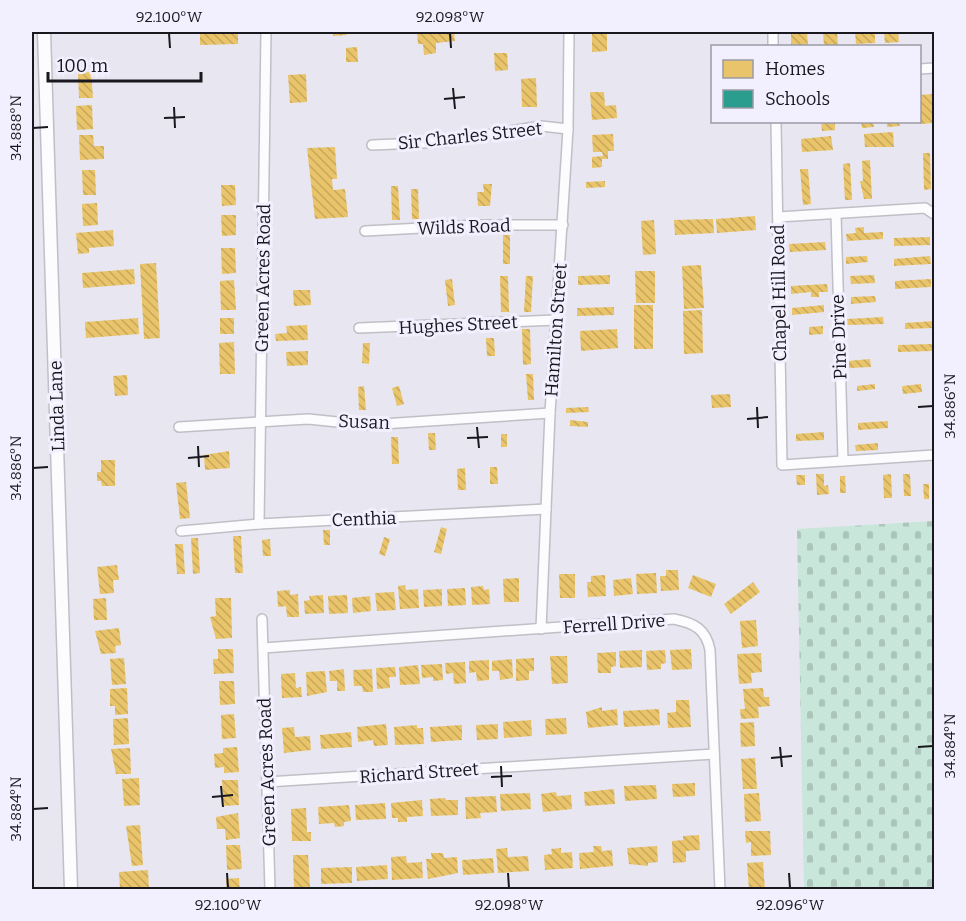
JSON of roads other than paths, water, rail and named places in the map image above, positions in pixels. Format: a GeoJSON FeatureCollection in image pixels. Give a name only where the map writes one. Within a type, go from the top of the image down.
{"type":"FeatureCollection","features":[{"type":"Feature","properties":{"kind":"street","name":"Linda Lane"},"geometry":{"type":"LineString","coordinates":[[44,32],[71,890]]}},
{"type":"Feature","properties":{"kind":"street","name":"Green Acres Road"},"geometry":{"type":"LineString","coordinates":[[259,524],[266,32]]}},
{"type":"Feature","properties":{"kind":"street","name":"Hamilton Street"},"geometry":{"type":"LineString","coordinates":[[541,629],[550,413],[568,129],[569,32]]}},
{"type":"Feature","properties":{"kind":"street","name":"Chapel Hill Road"},"geometry":{"type":"LineString","coordinates":[[776,123],[782,465],[843,461]]}},
{"type":"Feature","properties":{"kind":"street","name":"Sir Charles Street"},"geometry":{"type":"LineString","coordinates":[[372,145],[444,142],[541,126],[568,129]]}},
{"type":"Feature","properties":{"kind":"street"},"geometry":{"type":"LineString","coordinates":[[778,217],[925,208],[934,214]]}},
{"type":"Feature","properties":{"kind":"street","name":"Pine Drive"},"geometry":{"type":"LineString","coordinates":[[836,214],[843,461]]}},
{"type":"Feature","properties":{"kind":"street","name":"Wilds Road"},"geometry":{"type":"LineString","coordinates":[[365,231],[478,225],[563,225]]}},
{"type":"Feature","properties":{"kind":"street","name":"Hughes Street"},"geometry":{"type":"LineString","coordinates":[[359,328],[556,320]]}},
{"type":"Feature","properties":{"kind":"street","name":"Susan"},"geometry":{"type":"LineString","coordinates":[[179,427],[308,419],[367,425],[550,413]]}},
{"type":"Feature","properties":{"kind":"street"},"geometry":{"type":"LineString","coordinates":[[843,461],[934,455]]}},
{"type":"Feature","properties":{"kind":"street","name":"Centhia"},"geometry":{"type":"LineString","coordinates":[[181,531],[259,524],[546,509]]}},
{"type":"Feature","properties":{"kind":"street","name":"Green Acres Road"},"geometry":{"type":"LineString","coordinates":[[262,619],[270,890]]}},
{"type":"Feature","properties":{"kind":"street","name":"Ferrell Drive"},"geometry":{"type":"LineString","coordinates":[[263,648],[674,619],[699,628],[706,636],[710,650],[720,889]]}},
{"type":"Feature","properties":{"kind":"street","name":"Richard Street"},"geometry":{"type":"LineString","coordinates":[[267,782],[714,754]]}},
{"type":"Feature","properties":{"kind":"street"},"geometry":{"type":"LineString","coordinates":[[710,890],[720,889]]}}]}
